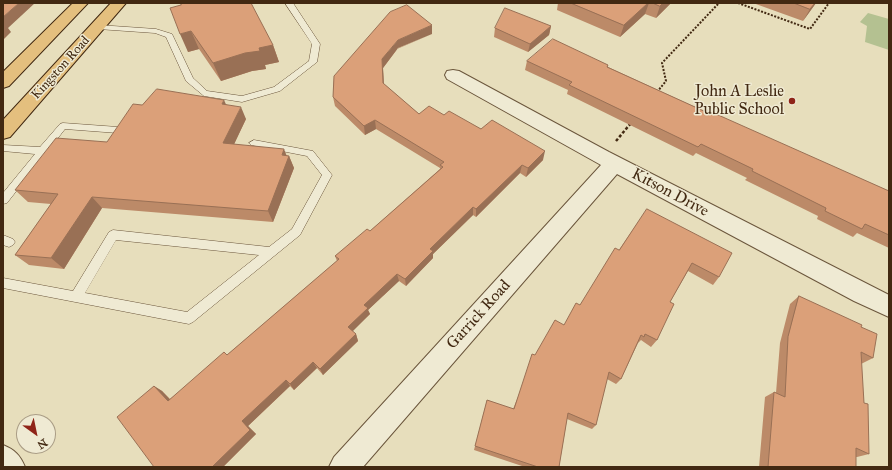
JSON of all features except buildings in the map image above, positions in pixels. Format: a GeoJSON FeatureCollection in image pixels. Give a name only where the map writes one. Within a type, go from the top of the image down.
{"type":"FeatureCollection","features":[{"type":"Feature","properties":{"kind":"main road","name":"Kingston Road"},"geometry":{"type":"LineString","coordinates":[[3,82],[81,3]]}},
{"type":"Feature","properties":{"kind":"main road","name":"Kingston Road"},"geometry":{"type":"LineString","coordinates":[[3,132],[120,3]]}},
{"type":"Feature","properties":{"kind":"street","name":"Kitson Drive"},"geometry":{"type":"LineString","coordinates":[[453,75],[614,153],[862,294],[889,306]]}},
{"type":"Feature","properties":{"kind":"street","name":"Garrick Road"},"geometry":{"type":"LineString","coordinates":[[344,467],[614,153]]}},
{"type":"Feature","properties":{"kind":"street"},"geometry":{"type":"LineString","coordinates":[[3,460],[10,467]]}},
{"type":"Feature","properties":{"kind":"lane"},"geometry":{"type":"LineString","coordinates":[[98,27],[156,31],[169,36],[189,78],[204,93],[242,100],[277,89],[314,62],[316,44],[289,3]]}},
{"type":"Feature","properties":{"kind":"lane"},"geometry":{"type":"LineString","coordinates":[[3,200],[63,126],[118,130]]}},
{"type":"Feature","properties":{"kind":"lane"},"geometry":{"type":"LineString","coordinates":[[3,283],[189,318],[296,232],[327,175],[310,153],[254,143]]}},
{"type":"Feature","properties":{"kind":"lane"},"geometry":{"type":"LineString","coordinates":[[3,148],[43,151]]}},
{"type":"Feature","properties":{"kind":"lane"},"geometry":{"type":"LineString","coordinates":[[76,297],[113,235],[271,252]]}},
{"type":"Feature","properties":{"kind":"path"},"geometry":{"type":"LineString","coordinates":[[656,93],[666,81],[662,63],[719,3]]}},
{"type":"Feature","properties":{"kind":"path"},"geometry":{"type":"LineString","coordinates":[[738,3],[810,29],[829,3]]}},
{"type":"Feature","properties":{"kind":"path"},"geometry":{"type":"LineString","coordinates":[[614,153],[632,121]]}},
{"type":"Feature","properties":{"kind":"green space"},"geometry":{"type":"Polygon","coordinates":[[[868,13],[889,19],[889,50],[865,42],[867,26],[860,22],[868,13]]]}},
{"type":"Feature","properties":{"kind":"place","name":"John A Leslie Public School"},"geometry":{"type":"Point","coordinates":[792,101]}}]}
